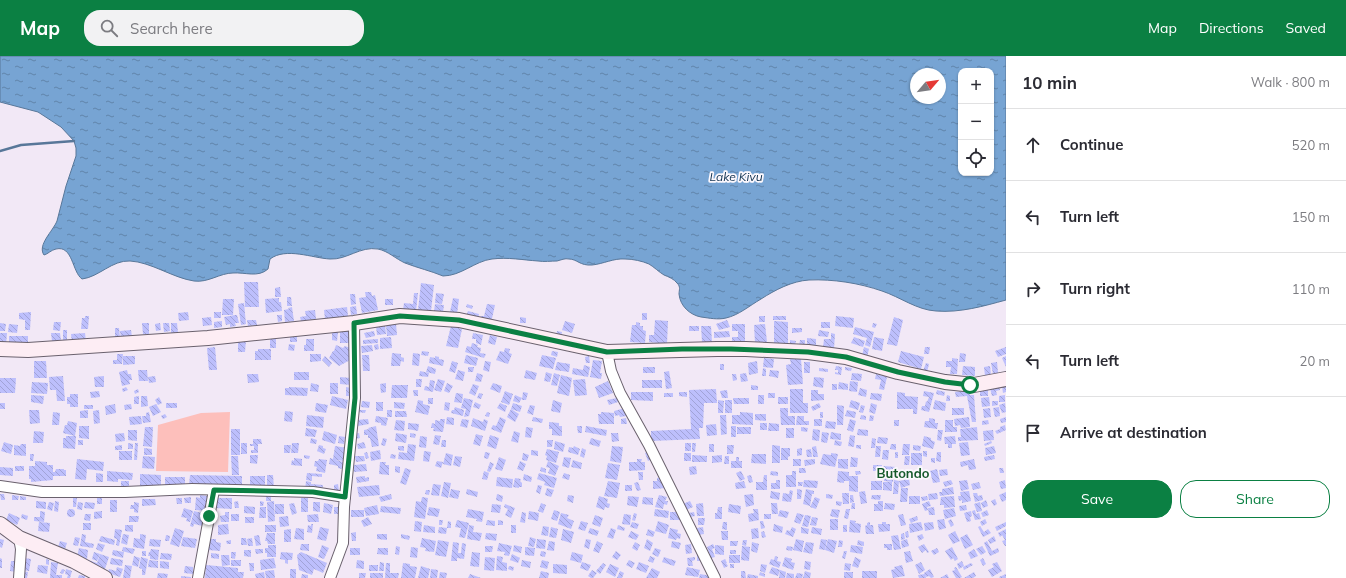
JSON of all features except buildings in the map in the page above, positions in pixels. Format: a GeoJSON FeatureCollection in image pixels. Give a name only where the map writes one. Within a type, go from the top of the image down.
{"type":"FeatureCollection","features":[{"type":"Feature","properties":{"kind":"street"},"geometry":{"type":"LineString","coordinates":[[0,349],[28,350],[208,338],[354,323],[400,316],[459,320],[607,352],[682,349],[808,352],[846,357],[898,372],[945,382],[974,385],[1006,379]]}},
{"type":"Feature","properties":{"kind":"street"},"geometry":{"type":"LineString","coordinates":[[330,578],[343,543],[345,497],[355,398],[354,323]]}},
{"type":"Feature","properties":{"kind":"street"},"geometry":{"type":"LineString","coordinates":[[607,352],[611,371],[620,393],[649,445],[715,578]]}},
{"type":"Feature","properties":{"kind":"street"},"geometry":{"type":"LineString","coordinates":[[0,486],[42,492],[125,492],[192,489],[313,492],[345,497]]}},
{"type":"Feature","properties":{"kind":"street"},"geometry":{"type":"LineString","coordinates":[[198,578],[214,490]]}},
{"type":"Feature","properties":{"kind":"street"},"geometry":{"type":"LineString","coordinates":[[0,524],[19,538],[74,561],[105,578]]}},
{"type":"Feature","properties":{"kind":"street"},"geometry":{"type":"LineString","coordinates":[[18,578],[21,548],[19,538]]}},
{"type":"Feature","properties":{"kind":"shaded area"},"geometry":{"type":"Polygon","coordinates":[[[230,412],[228,472],[156,471],[158,425],[201,413],[230,412]]]}},
{"type":"Feature","properties":{"kind":"water","name":"Lake Kivu"},"geometry":{"type":"Polygon","coordinates":[[[0,56],[1006,56],[1006,300],[963,310],[936,311],[922,308],[873,288],[846,282],[809,280],[796,282],[778,289],[731,317],[714,319],[697,316],[689,312],[681,302],[679,287],[676,282],[649,264],[637,260],[621,259],[588,265],[572,259],[545,261],[498,258],[480,262],[456,274],[443,276],[405,263],[389,253],[378,249],[365,249],[336,259],[291,253],[284,254],[270,259],[268,269],[264,272],[256,274],[228,273],[204,281],[194,281],[178,277],[146,264],[130,261],[117,263],[88,278],[82,279],[76,271],[72,260],[66,251],[56,249],[44,255],[42,251],[46,238],[57,221],[76,156],[76,148],[74,141],[61,127],[38,112],[0,102],[0,56]]]}},
{"type":"Feature","properties":{"kind":"waterway"},"geometry":{"type":"LineString","coordinates":[[0,151],[21,145],[74,141]]}},
{"type":"Feature","properties":{"kind":"district","name":"Butondo"},"geometry":{"type":"Point","coordinates":[903,473]}},
{"type":"Feature","properties":{"kind":"route"},"geometry":{"type":"LineString","coordinates":[[209,516],[214,490],[313,492],[345,497],[355,398],[354,323],[400,316],[459,320],[607,352],[682,349],[746,349],[808,352],[846,357],[898,372],[945,382],[970,385]]}}]}
